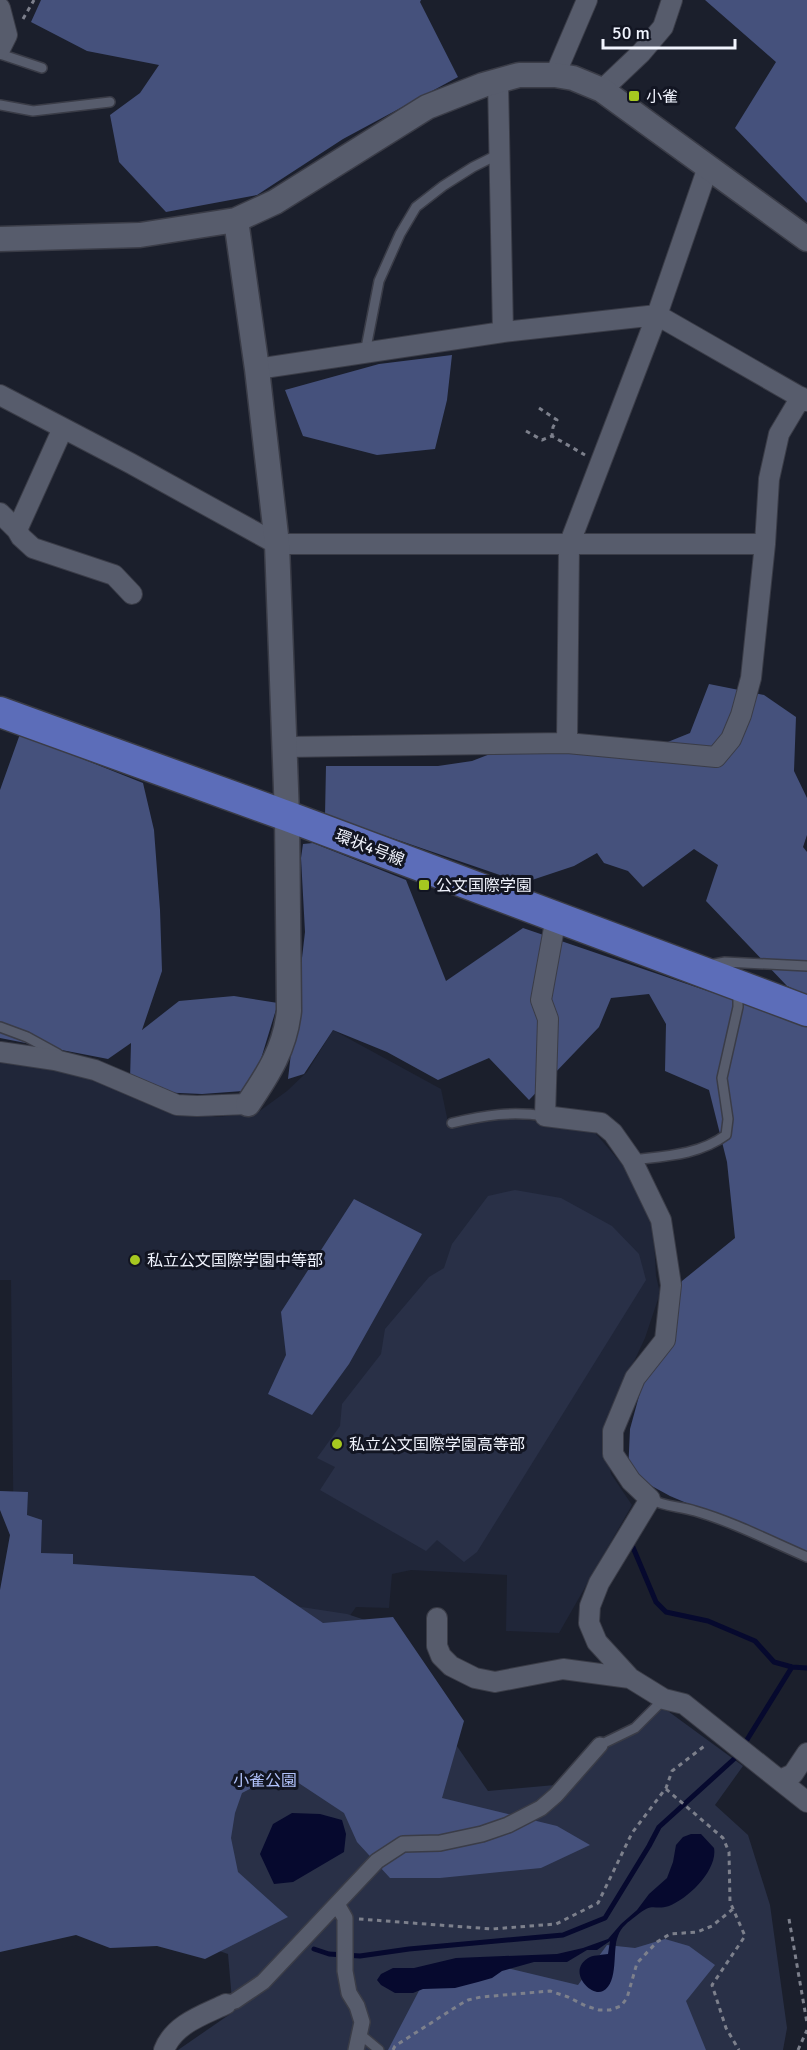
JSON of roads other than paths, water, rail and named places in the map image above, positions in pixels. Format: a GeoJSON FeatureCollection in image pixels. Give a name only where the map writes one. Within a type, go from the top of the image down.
{"type":"FeatureCollection","features":[{"type":"Feature","properties":{"kind":"main road","name":"環状4号線"},"geometry":{"type":"LineString","coordinates":[[0,712],[288,816],[807,1011]]}},
{"type":"Feature","properties":{"kind":"street"},"geometry":{"type":"LineString","coordinates":[[555,75],[587,0]]}},
{"type":"Feature","properties":{"kind":"street"},"geometry":{"type":"LineString","coordinates":[[602,90],[641,53],[663,27],[672,0]]}},
{"type":"Feature","properties":{"kind":"street"},"geometry":{"type":"LineString","coordinates":[[0,8],[7,34],[0,49]]}},
{"type":"Feature","properties":{"kind":"street"},"geometry":{"type":"LineString","coordinates":[[0,239],[140,235],[236,219],[275,202],[427,107],[483,85],[519,75],[555,75],[573,78],[602,90],[807,239]]}},
{"type":"Feature","properties":{"kind":"street"},"geometry":{"type":"LineString","coordinates":[[498,81],[503,332]]}},
{"type":"Feature","properties":{"kind":"street"},"geometry":{"type":"LineString","coordinates":[[567,743],[569,545],[657,315],[708,167]]}},
{"type":"Feature","properties":{"kind":"street"},"geometry":{"type":"LineString","coordinates":[[0,1052],[32,1056],[95,1070],[177,1105],[248,1104],[267,1076],[287,1031],[289,1011],[288,816],[277,544],[257,369],[236,219]]}},
{"type":"Feature","properties":{"kind":"street"},"geometry":{"type":"LineString","coordinates":[[257,369],[503,332],[657,315],[804,399],[779,434],[769,479],[765,544],[751,678],[741,715],[731,739],[716,757],[567,743],[285,747]]}},
{"type":"Feature","properties":{"kind":"street"},"geometry":{"type":"LineString","coordinates":[[0,395],[130,462],[277,544],[765,544]]}},
{"type":"Feature","properties":{"kind":"street"},"geometry":{"type":"LineString","coordinates":[[17,530],[63,428]]}},
{"type":"Feature","properties":{"kind":"street"},"geometry":{"type":"LineString","coordinates":[[0,513],[33,548],[114,575],[132,594]]}},
{"type":"Feature","properties":{"kind":"street"},"geometry":{"type":"LineString","coordinates":[[556,916],[541,1000],[548,1019],[545,1116],[601,1123],[614,1133],[632,1160],[661,1220],[671,1285],[665,1340],[635,1378],[613,1431],[613,1454],[631,1481],[650,1499],[599,1583],[590,1606],[589,1623],[597,1641],[630,1678],[664,1699],[684,1704],[721,1733],[793,1776],[807,1802]]}},
{"type":"Feature","properties":{"kind":"street"},"geometry":{"type":"LineString","coordinates":[[437,1618],[437,1646],[441,1656],[451,1666],[475,1677],[495,1682],[563,1669],[630,1678]]}},
{"type":"Feature","properties":{"kind":"street"},"geometry":{"type":"LineString","coordinates":[[164,2050],[180,2028],[193,2019],[235,2001],[263,1982],[377,1861],[403,1844],[440,1842],[482,1834],[508,1825],[541,1808],[556,1795],[600,1745]]}},
{"type":"Feature","properties":{"kind":"street"},"geometry":{"type":"LineString","coordinates":[[793,1776],[807,1753]]}},
{"type":"Feature","properties":{"kind":"street"},"geometry":{"type":"LineString","coordinates":[[337,1904],[345,1918],[345,1967],[349,1993],[357,2006],[362,2022],[358,2043]]}},
{"type":"Feature","properties":{"kind":"lane"},"geometry":{"type":"LineString","coordinates":[[0,54],[42,68]]}},
{"type":"Feature","properties":{"kind":"lane"},"geometry":{"type":"LineString","coordinates":[[0,105],[33,111],[110,102]]}},
{"type":"Feature","properties":{"kind":"lane"},"geometry":{"type":"LineString","coordinates":[[365,353],[379,281],[400,234],[416,207],[473,166],[499,154]]}},
{"type":"Feature","properties":{"kind":"lane"},"geometry":{"type":"LineString","coordinates":[[692,968],[725,962],[807,966]]}},
{"type":"Feature","properties":{"kind":"lane"},"geometry":{"type":"LineString","coordinates":[[632,1160],[690,1152],[715,1143],[726,1135],[728,1119],[722,1077],[738,1007],[738,986]]}},
{"type":"Feature","properties":{"kind":"lane"},"geometry":{"type":"LineString","coordinates":[[0,1027],[27,1037],[78,1065]]}},
{"type":"Feature","properties":{"kind":"lane"},"geometry":{"type":"LineString","coordinates":[[452,1123],[485,1115],[521,1113],[545,1116]]}},
{"type":"Feature","properties":{"kind":"lane"},"geometry":{"type":"LineString","coordinates":[[650,1499],[661,1505],[694,1510],[716,1518],[807,1557]]}},
{"type":"Feature","properties":{"kind":"lane"},"geometry":{"type":"LineString","coordinates":[[600,1745],[635,1728],[664,1699]]}},
{"type":"Feature","properties":{"kind":"lane"},"geometry":{"type":"LineString","coordinates":[[358,2043],[379,2050]]}},
{"type":"Feature","properties":{"kind":"waterway"},"geometry":{"type":"LineString","coordinates":[[632,1545],[656,1602],[666,1612],[708,1621],[755,1641],[774,1662],[807,1668]]}},
{"type":"Feature","properties":{"kind":"waterway"},"geometry":{"type":"LineString","coordinates":[[745,1743],[792,1667]]}},
{"type":"Feature","properties":{"kind":"waterway"},"geometry":{"type":"LineString","coordinates":[[314,1949],[329,1954],[360,1956],[409,1949],[563,1935],[605,1918],[659,1827],[734,1759]]}},
{"type":"Feature","properties":{"kind":"place","name":"小雀"},"geometry":{"type":"Point","coordinates":[634,96]}},
{"type":"Feature","properties":{"kind":"place","name":"公文国際学園"},"geometry":{"type":"Point","coordinates":[424,885]}},
{"type":"Feature","properties":{"kind":"place","name":"私立公文国際学園中等部"},"geometry":{"type":"Point","coordinates":[135,1260]}},
{"type":"Feature","properties":{"kind":"place","name":"私立公文国際学園高等部"},"geometry":{"type":"Point","coordinates":[337,1444]}},
{"type":"Feature","properties":{"kind":"park label","name":"小雀公園"},"geometry":{"type":"Point","coordinates":[265,1780]}}]}
